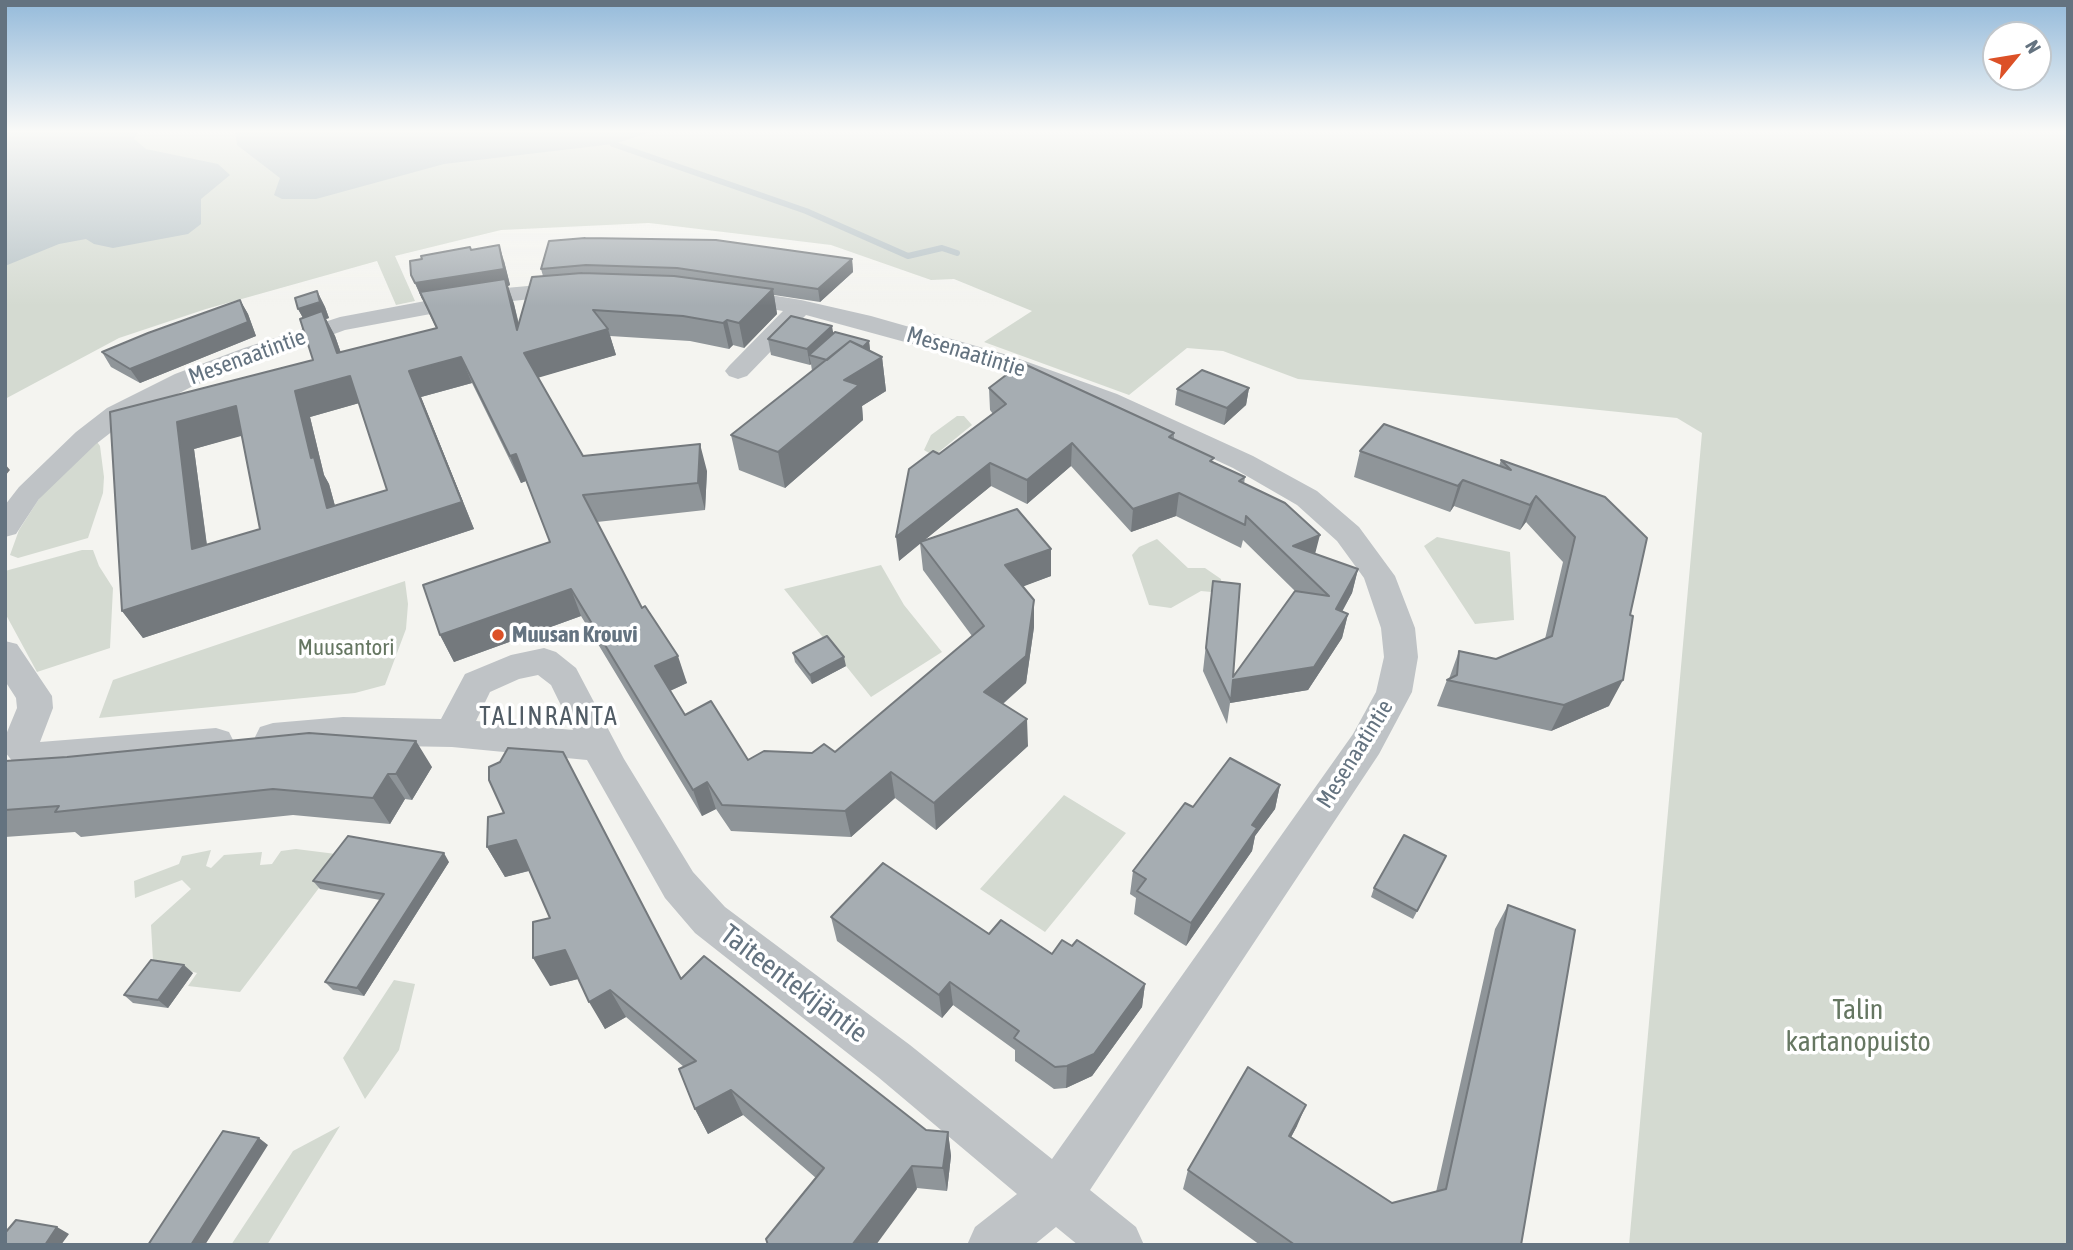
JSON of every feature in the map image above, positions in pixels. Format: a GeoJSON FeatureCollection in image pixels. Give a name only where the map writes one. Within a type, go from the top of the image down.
{"type":"FeatureCollection","features":[{"type":"Feature","properties":{"kind":"street","name":"Mesenaatintie"},"geometry":{"type":"LineString","coordinates":[[5,527],[29,493],[55,466],[117,414],[148,396],[220,365],[340,324],[484,297],[590,288]]}},
{"type":"Feature","properties":{"kind":"street","name":"Mesenaatintie"},"geometry":{"type":"LineString","coordinates":[[705,293],[801,307],[862,321],[1002,361],[1108,400],[1243,462],[1307,498],[1348,534],[1379,576],[1398,628],[1401,657],[1394,692],[1377,726],[1086,1155],[1056,1195],[993,1245]]}},
{"type":"Feature","properties":{"kind":"street"},"geometry":{"type":"LineString","coordinates":[[738,371],[801,307]]}},
{"type":"Feature","properties":{"kind":"street"},"geometry":{"type":"LineString","coordinates":[[5,653],[34,696],[35,708],[21,744],[23,751],[30,757],[343,731],[452,733],[600,747]]}},
{"type":"Feature","properties":{"kind":"street","name":"Taiteentekijäntie"},"geometry":{"type":"LineString","coordinates":[[452,733],[477,683],[511,668],[544,661],[564,677],[600,747],[678,884],[710,920],[974,1124],[1118,1245]]}},
{"type":"Feature","properties":{"kind":"green space","name":"Talin kartanopuisto"},"geometry":{"type":"Polygon","coordinates":[[[44,189],[2068,189],[2068,1245],[1629,1245],[1702,433],[1677,418],[1298,379],[1223,351],[1187,348],[1129,395],[984,342],[1032,311],[954,279],[931,280],[831,245],[649,223],[501,230],[395,256],[415,301],[396,305],[377,261],[206,309],[119,338],[5,399],[5,255],[44,189]]]}},
{"type":"Feature","properties":{"kind":"green space"},"geometry":{"type":"Polygon","coordinates":[[[957,416],[964,416],[972,425],[934,456],[924,450],[931,435],[957,416]]]}},
{"type":"Feature","properties":{"kind":"green space"},"geometry":{"type":"Polygon","coordinates":[[[95,439],[100,446],[103,493],[88,538],[18,558],[10,555],[19,530],[44,491],[95,439]]]}},
{"type":"Feature","properties":{"kind":"green space"},"geometry":{"type":"Polygon","coordinates":[[[1437,537],[1510,552],[1514,620],[1475,624],[1424,546],[1437,537]]]}},
{"type":"Feature","properties":{"kind":"green space"},"geometry":{"type":"Polygon","coordinates":[[[1157,539],[1188,568],[1205,568],[1221,579],[1222,593],[1201,591],[1171,608],[1149,605],[1132,555],[1139,547],[1157,539]]]}},
{"type":"Feature","properties":{"kind":"green space"},"geometry":{"type":"Polygon","coordinates":[[[82,550],[93,550],[99,566],[113,588],[110,648],[37,672],[5,613],[5,571],[82,550]]]}},
{"type":"Feature","properties":{"kind":"green space"},"geometry":{"type":"Polygon","coordinates":[[[881,565],[904,605],[942,652],[871,697],[784,589],[881,565]]]}},
{"type":"Feature","properties":{"kind":"green space","name":"Muusantori"},"geometry":{"type":"Polygon","coordinates":[[[405,581],[408,604],[406,629],[385,685],[355,693],[99,718],[113,680],[405,581]]]}},
{"type":"Feature","properties":{"kind":"green space"},"geometry":{"type":"Polygon","coordinates":[[[1064,795],[1126,833],[1045,932],[980,889],[1064,795]]]}},
{"type":"Feature","properties":{"kind":"green space"},"geometry":{"type":"Polygon","coordinates":[[[296,849],[344,855],[240,992],[188,986],[197,973],[153,961],[151,925],[191,889],[182,880],[135,898],[134,881],[179,864],[182,856],[211,850],[206,866],[211,868],[224,855],[262,852],[260,865],[272,864],[281,851],[296,849]]]}},
{"type":"Feature","properties":{"kind":"green space"},"geometry":{"type":"Polygon","coordinates":[[[394,980],[415,984],[399,1050],[365,1099],[343,1058],[394,980]]]}},
{"type":"Feature","properties":{"kind":"green space"},"geometry":{"type":"Polygon","coordinates":[[[340,1126],[267,1245],[231,1245],[293,1151],[340,1126]]]}},
{"type":"Feature","properties":{"kind":"shaded area"},"geometry":{"type":"Polygon","coordinates":[[[5,189],[213,189],[201,199],[201,224],[188,234],[113,248],[94,244],[86,239],[59,244],[5,266],[5,189]]]}},
{"type":"Feature","properties":{"kind":"shaded area"},"geometry":{"type":"Polygon","coordinates":[[[276,189],[351,189],[316,199],[282,199],[274,195],[276,189]]]}},
{"type":"Feature","properties":{"kind":"building"},"geometry":{"type":"Polygon","coordinates":[[[585,238],[716,240],[852,259],[818,289],[677,268],[586,265],[541,269],[549,241],[585,238]]]}},
{"type":"Feature","properties":{"kind":"building"},"geometry":{"type":"Polygon","coordinates":[[[499,245],[504,269],[415,283],[411,275],[410,261],[422,259],[421,256],[499,245]]]}},
{"type":"Feature","properties":{"kind":"building"},"geometry":{"type":"Polygon","coordinates":[[[582,273],[674,276],[773,289],[739,323],[593,310],[608,329],[524,353],[583,456],[700,444],[698,483],[583,495],[642,608],[645,606],[678,656],[655,666],[685,715],[711,701],[748,760],[764,751],[812,753],[824,744],[835,752],[984,626],[920,542],[1017,509],[1051,549],[1005,565],[1034,600],[1026,656],[984,692],[1027,719],[934,803],[891,772],[845,811],[722,805],[707,782],[693,790],[571,589],[440,635],[423,585],[550,542],[516,454],[510,456],[461,357],[409,371],[462,502],[122,611],[110,412],[313,360],[300,319],[322,311],[337,353],[437,328],[420,292],[505,279],[517,330],[532,277],[582,273]],[[350,376],[295,391],[311,458],[314,457],[327,508],[387,490],[350,376]],[[236,406],[177,422],[192,549],[260,529],[236,406]]]}},
{"type":"Feature","properties":{"kind":"building"},"geometry":{"type":"Polygon","coordinates":[[[317,291],[320,302],[298,309],[295,298],[317,291]]]}},
{"type":"Feature","properties":{"kind":"building"},"geometry":{"type":"Polygon","coordinates":[[[240,300],[248,322],[130,369],[102,352],[148,333],[240,300]]]}},
{"type":"Feature","properties":{"kind":"building"},"geometry":{"type":"Polygon","coordinates":[[[791,316],[832,326],[807,349],[768,339],[791,316]]]}},
{"type":"Feature","properties":{"kind":"building"},"geometry":{"type":"Polygon","coordinates":[[[835,332],[869,341],[863,347],[850,341],[827,360],[809,355],[835,332]]]}},
{"type":"Feature","properties":{"kind":"building"},"geometry":{"type":"Polygon","coordinates":[[[850,341],[882,357],[844,380],[859,385],[778,452],[731,435],[850,341]]]}},
{"type":"Feature","properties":{"kind":"building"},"geometry":{"type":"Polygon","coordinates":[[[1022,363],[1174,433],[1169,437],[1214,458],[1210,461],[1245,477],[1239,481],[1285,503],[1320,535],[1293,546],[1358,569],[1336,609],[1348,614],[1314,667],[1233,680],[1231,701],[1206,648],[1213,581],[1240,584],[1233,677],[1295,591],[1329,596],[1246,516],[1245,525],[1179,493],[1133,509],[1072,443],[1027,480],[990,463],[896,537],[909,469],[933,451],[939,454],[1006,404],[989,388],[1022,363]]]}},
{"type":"Feature","properties":{"kind":"building"},"geometry":{"type":"Polygon","coordinates":[[[1202,370],[1249,388],[1227,408],[1177,389],[1202,370]]]}},
{"type":"Feature","properties":{"kind":"building"},"geometry":{"type":"Polygon","coordinates":[[[1384,424],[1511,470],[1501,460],[1605,497],[1647,538],[1630,615],[1633,616],[1623,680],[1564,705],[1447,680],[1457,675],[1459,651],[1496,659],[1552,636],[1575,537],[1536,496],[1530,505],[1463,480],[1458,486],[1360,451],[1384,424]]]}},
{"type":"Feature","properties":{"kind":"building"},"geometry":{"type":"Polygon","coordinates":[[[827,636],[844,657],[810,675],[793,653],[827,636]]]}},
{"type":"Feature","properties":{"kind":"building"},"geometry":{"type":"Polygon","coordinates":[[[309,733],[416,741],[396,774],[388,774],[373,798],[273,789],[55,812],[59,806],[5,810],[5,761],[309,733]]]}},
{"type":"Feature","properties":{"kind":"building"},"geometry":{"type":"Polygon","coordinates":[[[508,748],[563,752],[681,979],[704,956],[926,1130],[948,1132],[943,1168],[912,1166],[852,1245],[768,1245],[766,1239],[824,1168],[731,1090],[695,1109],[679,1069],[696,1061],[610,990],[589,1002],[565,950],[533,958],[533,922],[550,918],[516,840],[487,847],[488,817],[504,813],[489,780],[489,767],[500,762],[508,748]]]}},
{"type":"Feature","properties":{"kind":"building"},"geometry":{"type":"Polygon","coordinates":[[[1230,758],[1280,785],[1252,825],[1257,828],[1191,923],[1137,891],[1146,879],[1133,871],[1185,803],[1193,807],[1230,758]]]}},
{"type":"Feature","properties":{"kind":"building"},"geometry":{"type":"Polygon","coordinates":[[[1404,835],[1446,856],[1417,911],[1374,888],[1404,835]]]}},
{"type":"Feature","properties":{"kind":"building"},"geometry":{"type":"Polygon","coordinates":[[[348,836],[444,853],[357,988],[325,982],[384,894],[313,881],[348,836]]]}},
{"type":"Feature","properties":{"kind":"building"},"geometry":{"type":"Polygon","coordinates":[[[883,863],[989,934],[1001,920],[1052,954],[1062,940],[1072,946],[1077,940],[1145,984],[1094,1054],[1067,1066],[1055,1067],[1014,1038],[1019,1031],[950,982],[939,995],[831,917],[883,863]]]}},
{"type":"Feature","properties":{"kind":"building"},"geometry":{"type":"Polygon","coordinates":[[[1508,905],[1575,930],[1521,1245],[1295,1245],[1188,1170],[1248,1067],[1306,1105],[1289,1136],[1392,1203],[1446,1189],[1508,905]]]}},
{"type":"Feature","properties":{"kind":"building"},"geometry":{"type":"Polygon","coordinates":[[[151,960],[184,965],[158,1000],[124,995],[151,960]]]}},
{"type":"Feature","properties":{"kind":"building"},"geometry":{"type":"Polygon","coordinates":[[[223,1131],[259,1138],[191,1245],[148,1245],[223,1131]]]}},
{"type":"Feature","properties":{"kind":"building"},"geometry":{"type":"Polygon","coordinates":[[[16,1220],[57,1227],[45,1245],[5,1245],[5,1233],[16,1220]]]}},
{"type":"Feature","properties":{"kind":"waterway"},"geometry":{"type":"LineString","coordinates":[[744,189],[806,211],[908,256],[942,248],[957,253]]}},
{"type":"Feature","properties":{"kind":"place","name":"Muusan Krouvi"},"geometry":{"type":"Point","coordinates":[498,635]}},
{"type":"Feature","properties":{"kind":"district","name":"TALINRANTA"},"geometry":{"type":"Point","coordinates":[549,717]}}]}
